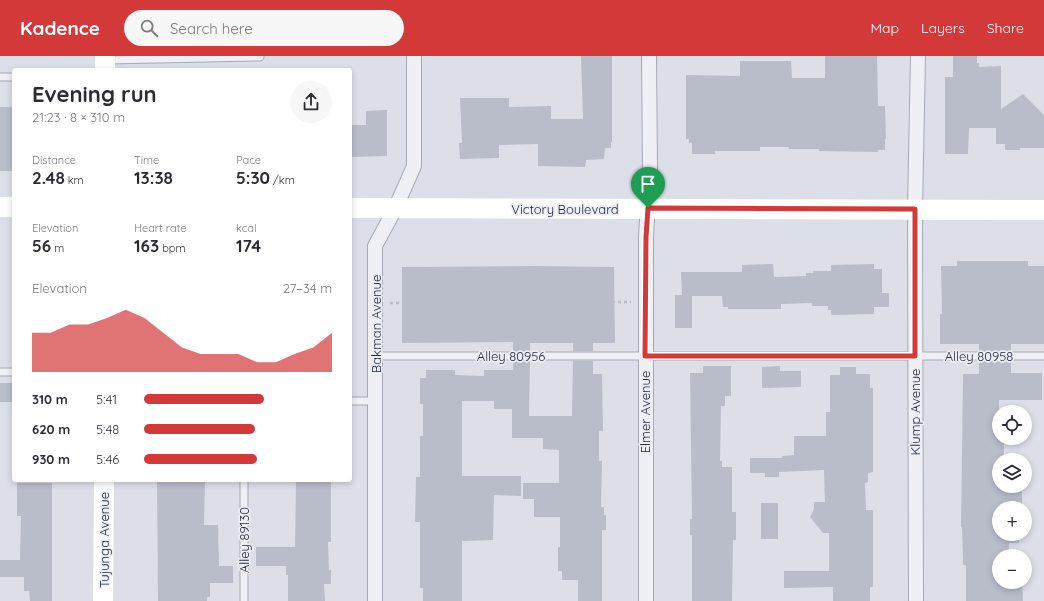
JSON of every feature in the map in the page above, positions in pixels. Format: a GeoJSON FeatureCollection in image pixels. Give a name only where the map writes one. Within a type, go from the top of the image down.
{"type":"FeatureCollection","features":[{"type":"Feature","properties":{"kind":"main road"},"geometry":{"type":"LineString","coordinates":[[0,207],[12,208]]}},
{"type":"Feature","properties":{"kind":"main road","name":"Victory Boulevard"},"geometry":{"type":"LineString","coordinates":[[352,208],[1044,210]]}},
{"type":"Feature","properties":{"kind":"main road","name":"Tujunga Avenue"},"geometry":{"type":"LineString","coordinates":[[103,601],[104,482]]}},
{"type":"Feature","properties":{"kind":"street","name":"Bakman Avenue"},"geometry":{"type":"LineString","coordinates":[[375,601],[376,246],[395,209],[414,166],[414,56]]}},
{"type":"Feature","properties":{"kind":"street","name":"Elmer Avenue"},"geometry":{"type":"LineString","coordinates":[[646,601],[645,356],[646,237],[650,167],[649,56]]}},
{"type":"Feature","properties":{"kind":"street","name":"Klump Avenue"},"geometry":{"type":"LineString","coordinates":[[916,601],[915,209],[918,56]]}},
{"type":"Feature","properties":{"kind":"lane"},"geometry":{"type":"LineString","coordinates":[[105,62],[260,57]]}},
{"type":"Feature","properties":{"kind":"lane"},"geometry":{"type":"LineString","coordinates":[[0,77],[12,77]]}},
{"type":"Feature","properties":{"kind":"lane","name":"Alley 80956"},"geometry":{"type":"LineString","coordinates":[[376,356],[915,356]]}},
{"type":"Feature","properties":{"kind":"lane","name":"Alley 80958"},"geometry":{"type":"LineString","coordinates":[[915,356],[1044,356]]}},
{"type":"Feature","properties":{"kind":"lane"},"geometry":{"type":"LineString","coordinates":[[0,372],[12,372]]}},
{"type":"Feature","properties":{"kind":"lane"},"geometry":{"type":"LineString","coordinates":[[352,401],[376,401]]}},
{"type":"Feature","properties":{"kind":"lane","name":"Alley 89130"},"geometry":{"type":"LineString","coordinates":[[244,482],[244,601]]}},
{"type":"Feature","properties":{"kind":"path"},"geometry":{"type":"LineString","coordinates":[[376,303],[646,302]]}},
{"type":"Feature","properties":{"kind":"building"},"geometry":{"type":"Polygon","coordinates":[[[581,56],[612,56],[612,142],[611,148],[605,148],[604,159],[586,160],[585,167],[538,166],[538,144],[499,145],[499,158],[460,159],[459,143],[462,143],[460,98],[509,98],[509,107],[551,106],[551,119],[583,119],[581,56]]]}},
{"type":"Feature","properties":{"kind":"building"},"geometry":{"type":"Polygon","coordinates":[[[825,56],[877,56],[878,106],[885,106],[885,150],[878,150],[878,152],[819,151],[819,149],[760,147],[760,151],[715,151],[715,154],[692,154],[692,143],[689,143],[689,139],[686,139],[686,75],[740,76],[740,61],[791,61],[792,78],[825,78],[825,56]]]}},
{"type":"Feature","properties":{"kind":"building"},"geometry":{"type":"Polygon","coordinates":[[[953,56],[977,56],[977,63],[979,63],[979,67],[1001,66],[1001,109],[1023,94],[1044,115],[1044,148],[1020,148],[1020,150],[1005,150],[1005,144],[996,144],[996,128],[969,128],[968,154],[945,154],[945,77],[953,77],[953,56]]]}},
{"type":"Feature","properties":{"kind":"building"},"geometry":{"type":"Polygon","coordinates":[[[0,107],[12,107],[12,171],[0,171],[0,107]]]}},
{"type":"Feature","properties":{"kind":"building"},"geometry":{"type":"Polygon","coordinates":[[[387,110],[387,156],[352,157],[352,125],[366,125],[366,111],[387,110]]]}},
{"type":"Feature","properties":{"kind":"building"},"geometry":{"type":"Polygon","coordinates":[[[957,261],[1028,261],[1028,266],[1044,266],[1044,344],[1011,344],[1011,351],[979,351],[979,344],[940,344],[940,314],[942,314],[941,266],[957,266],[957,261]]]}},
{"type":"Feature","properties":{"kind":"building"},"geometry":{"type":"Polygon","coordinates":[[[773,264],[774,277],[806,276],[806,273],[813,273],[813,271],[831,271],[831,265],[874,264],[874,269],[882,269],[882,293],[889,293],[889,307],[874,307],[874,314],[832,315],[831,310],[828,310],[828,306],[812,306],[812,303],[781,304],[781,309],[728,309],[728,307],[723,307],[722,296],[692,296],[692,328],[675,328],[675,295],[682,295],[681,272],[742,272],[742,265],[773,264]]]}},
{"type":"Feature","properties":{"kind":"building"},"geometry":{"type":"Polygon","coordinates":[[[402,267],[614,267],[615,343],[593,343],[593,351],[573,351],[573,343],[530,343],[530,351],[513,351],[513,342],[402,343],[402,267]]]}},
{"type":"Feature","properties":{"kind":"building"},"geometry":{"type":"Polygon","coordinates":[[[513,361],[530,361],[529,416],[572,416],[573,361],[593,361],[593,374],[602,374],[603,431],[599,431],[599,461],[602,461],[601,507],[604,507],[604,515],[606,515],[606,530],[602,530],[602,601],[578,601],[578,580],[562,580],[562,571],[558,571],[560,517],[534,517],[534,499],[523,499],[523,483],[559,483],[559,450],[543,449],[543,438],[512,438],[512,409],[494,409],[494,401],[462,401],[462,476],[521,476],[521,496],[494,495],[493,540],[462,541],[462,601],[423,601],[423,588],[420,588],[420,522],[415,522],[416,477],[420,477],[420,436],[423,436],[423,404],[420,404],[420,378],[426,378],[426,370],[455,370],[455,375],[484,376],[484,370],[513,370],[513,361]]]}},
{"type":"Feature","properties":{"kind":"building"},"geometry":{"type":"Polygon","coordinates":[[[979,361],[1011,361],[1011,373],[1042,373],[1042,400],[999,400],[999,405],[992,405],[992,445],[1004,445],[1004,453],[992,453],[992,493],[1022,493],[1022,501],[992,501],[992,541],[1019,541],[1019,543],[1009,543],[1009,549],[992,549],[992,589],[1022,589],[1023,601],[966,601],[966,565],[963,565],[961,527],[963,374],[979,374],[979,361]]]}},
{"type":"Feature","properties":{"kind":"building"},"geometry":{"type":"Polygon","coordinates":[[[703,366],[731,366],[731,396],[725,396],[725,406],[721,406],[720,461],[722,461],[722,467],[732,467],[732,512],[736,512],[736,540],[733,540],[732,601],[692,601],[692,535],[690,535],[690,519],[692,519],[690,373],[703,373],[703,366]]]}},
{"type":"Feature","properties":{"kind":"building"},"geometry":{"type":"Polygon","coordinates":[[[780,366],[780,371],[801,371],[801,387],[762,388],[762,367],[780,366]]]}},
{"type":"Feature","properties":{"kind":"building"},"geometry":{"type":"Polygon","coordinates":[[[840,367],[856,367],[856,374],[870,374],[870,388],[873,388],[873,472],[868,473],[868,482],[865,483],[866,510],[873,510],[873,587],[870,587],[870,601],[833,601],[833,587],[784,588],[784,571],[829,571],[829,533],[823,533],[810,517],[814,509],[814,502],[825,502],[824,470],[779,472],[779,477],[765,477],[765,473],[750,473],[750,458],[782,458],[782,456],[794,455],[794,436],[826,436],[826,412],[830,412],[830,375],[840,375],[840,367]]]}},
{"type":"Feature","properties":{"kind":"building"},"geometry":{"type":"Polygon","coordinates":[[[0,383],[12,383],[12,402],[0,402],[0,383]]]}},
{"type":"Feature","properties":{"kind":"building"},"geometry":{"type":"Polygon","coordinates":[[[157,482],[205,482],[204,525],[218,525],[219,566],[233,566],[233,583],[210,583],[210,597],[207,597],[207,601],[158,601],[157,482]]]}},
{"type":"Feature","properties":{"kind":"building"},"geometry":{"type":"Polygon","coordinates":[[[296,482],[331,482],[331,542],[328,542],[331,584],[324,584],[325,601],[288,601],[288,575],[286,575],[286,566],[256,566],[256,547],[295,547],[296,482]]]}},
{"type":"Feature","properties":{"kind":"building"},"geometry":{"type":"Polygon","coordinates":[[[17,483],[52,483],[52,601],[30,601],[29,591],[24,591],[24,577],[0,577],[0,560],[20,560],[21,516],[17,516],[17,483]]]}},
{"type":"Feature","properties":{"kind":"building"},"geometry":{"type":"Polygon","coordinates":[[[761,503],[778,503],[778,539],[761,539],[761,503]]]}},
{"type":"Feature","properties":{"kind":"route"},"geometry":{"type":"LineString","coordinates":[[648,208],[915,209],[915,356],[645,356],[646,237],[648,208]]}}]}
